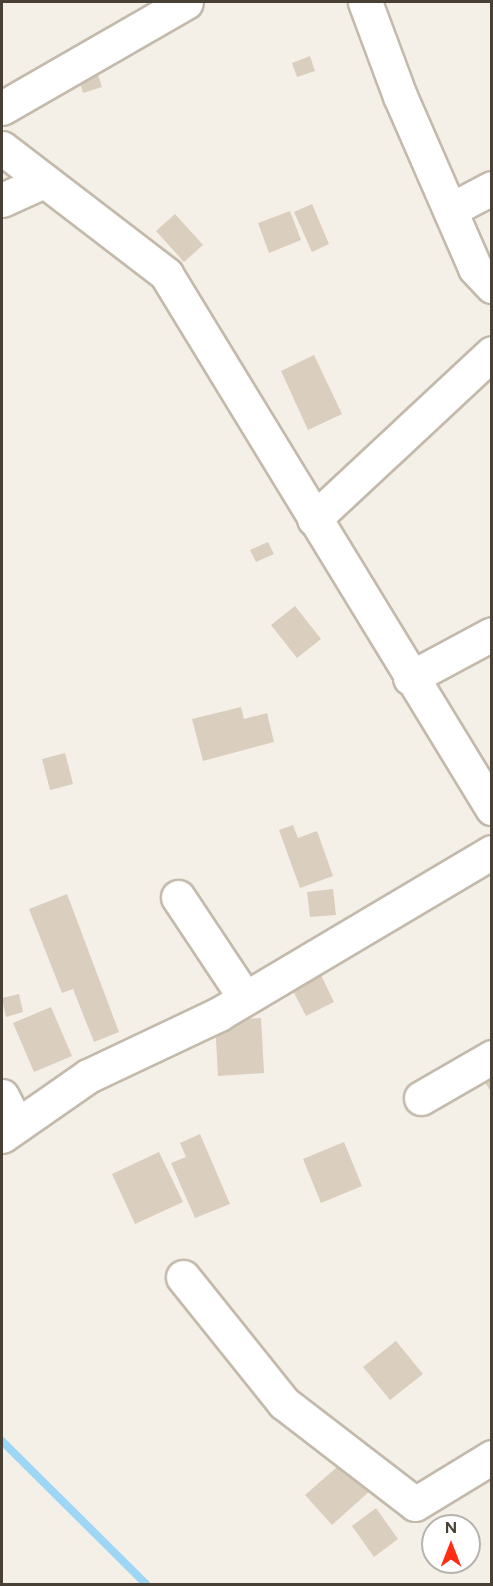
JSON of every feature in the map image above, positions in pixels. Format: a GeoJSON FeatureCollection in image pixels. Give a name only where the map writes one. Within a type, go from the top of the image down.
{"type":"FeatureCollection","features":[{"type":"Feature","properties":{"kind":"street"},"geometry":{"type":"LineString","coordinates":[[2,108],[186,2]]}},
{"type":"Feature","properties":{"kind":"street"},"geometry":{"type":"LineString","coordinates":[[365,2],[400,96],[475,268],[492,286]]}},
{"type":"Feature","properties":{"kind":"street"},"geometry":{"type":"LineString","coordinates":[[2,148],[166,274],[410,678],[492,808]]}},
{"type":"Feature","properties":{"kind":"street"},"geometry":{"type":"LineString","coordinates":[[2,200],[44,181]]}},
{"type":"Feature","properties":{"kind":"street"},"geometry":{"type":"LineString","coordinates":[[450,210],[492,188]]}},
{"type":"Feature","properties":{"kind":"street"},"geometry":{"type":"LineString","coordinates":[[314,519],[492,352]]}},
{"type":"Feature","properties":{"kind":"street"},"geometry":{"type":"LineString","coordinates":[[410,678],[492,634]]}},
{"type":"Feature","properties":{"kind":"street"},"geometry":{"type":"LineString","coordinates":[[2,1096],[9,1130],[88,1076],[245,998],[492,852]]}},
{"type":"Feature","properties":{"kind":"street"},"geometry":{"type":"LineString","coordinates":[[178,897],[245,998]]}},
{"type":"Feature","properties":{"kind":"street"},"geometry":{"type":"LineString","coordinates":[[421,1098],[492,1057]]}},
{"type":"Feature","properties":{"kind":"street"},"geometry":{"type":"LineString","coordinates":[[183,1277],[284,1402],[415,1504],[492,1457]]}},
{"type":"Feature","properties":{"kind":"building"},"geometry":{"type":"Polygon","coordinates":[[[310,56],[315,71],[297,77],[292,63],[310,56]]]}},
{"type":"Feature","properties":{"kind":"building"},"geometry":{"type":"Polygon","coordinates":[[[97,71],[102,87],[83,93],[78,77],[97,71]]]}},
{"type":"Feature","properties":{"kind":"building"},"geometry":{"type":"Polygon","coordinates":[[[312,204],[329,244],[312,252],[294,212],[312,204]]]}},
{"type":"Feature","properties":{"kind":"building"},"geometry":{"type":"Polygon","coordinates":[[[290,211],[301,240],[269,253],[258,223],[290,211]]]}},
{"type":"Feature","properties":{"kind":"building"},"geometry":{"type":"Polygon","coordinates":[[[175,214],[203,245],[184,262],[156,231],[175,214]]]}},
{"type":"Feature","properties":{"kind":"building"},"geometry":{"type":"Polygon","coordinates":[[[314,355],[342,414],[308,430],[281,371],[314,355]]]}},
{"type":"Feature","properties":{"kind":"building"},"geometry":{"type":"Polygon","coordinates":[[[268,542],[274,554],[256,562],[250,550],[268,542]]]}},
{"type":"Feature","properties":{"kind":"building"},"geometry":{"type":"Polygon","coordinates":[[[295,606],[321,639],[297,658],[271,625],[295,606]]]}},
{"type":"Feature","properties":{"kind":"building"},"geometry":{"type":"Polygon","coordinates":[[[241,707],[244,719],[267,713],[274,742],[203,761],[192,719],[241,707]]]}},
{"type":"Feature","properties":{"kind":"building"},"geometry":{"type":"Polygon","coordinates":[[[65,753],[73,784],[50,790],[42,759],[65,753]]]}},
{"type":"Feature","properties":{"kind":"building"},"geometry":{"type":"Polygon","coordinates":[[[293,825],[298,838],[317,831],[333,876],[300,888],[279,830],[293,825]]]}},
{"type":"Feature","properties":{"kind":"building"},"geometry":{"type":"Polygon","coordinates":[[[333,889],[336,915],[310,917],[307,892],[333,889]]]}},
{"type":"Feature","properties":{"kind":"building"},"geometry":{"type":"Polygon","coordinates":[[[67,894],[119,1032],[94,1042],[73,989],[62,993],[29,909],[67,894]]]}},
{"type":"Feature","properties":{"kind":"building"},"geometry":{"type":"Polygon","coordinates":[[[319,971],[334,1002],[306,1016],[290,985],[319,971]]]}},
{"type":"Feature","properties":{"kind":"building"},"geometry":{"type":"Polygon","coordinates":[[[19,994],[23,1012],[6,1017],[2,998],[19,994]]]}},
{"type":"Feature","properties":{"kind":"building"},"geometry":{"type":"Polygon","coordinates":[[[51,1007],[72,1056],[34,1072],[13,1023],[51,1007]]]}},
{"type":"Feature","properties":{"kind":"building"},"geometry":{"type":"Polygon","coordinates":[[[261,1018],[264,1073],[218,1076],[215,1021],[261,1018]]]}},
{"type":"Feature","properties":{"kind":"building"},"geometry":{"type":"Polygon","coordinates":[[[492,1062],[492,1093],[477,1071],[492,1062]]]}},
{"type":"Feature","properties":{"kind":"building"},"geometry":{"type":"Polygon","coordinates":[[[200,1134],[230,1204],[195,1218],[171,1163],[186,1157],[180,1143],[200,1134]]]}},
{"type":"Feature","properties":{"kind":"building"},"geometry":{"type":"Polygon","coordinates":[[[344,1142],[362,1186],[321,1203],[303,1159],[344,1142]]]}},
{"type":"Feature","properties":{"kind":"building"},"geometry":{"type":"Polygon","coordinates":[[[159,1152],[183,1202],[135,1224],[112,1174],[159,1152]]]}},
{"type":"Feature","properties":{"kind":"building"},"geometry":{"type":"Polygon","coordinates":[[[396,1341],[423,1374],[390,1400],[363,1367],[396,1341]]]}},
{"type":"Feature","properties":{"kind":"building"},"geometry":{"type":"Polygon","coordinates":[[[345,1460],[371,1490],[332,1525],[305,1495],[345,1460]]]}},
{"type":"Feature","properties":{"kind":"building"},"geometry":{"type":"Polygon","coordinates":[[[376,1508],[398,1539],[374,1557],[352,1526],[376,1508]]]}},
{"type":"Feature","properties":{"kind":"waterway"},"geometry":{"type":"LineString","coordinates":[[2,1441],[146,1584]]}}]}
